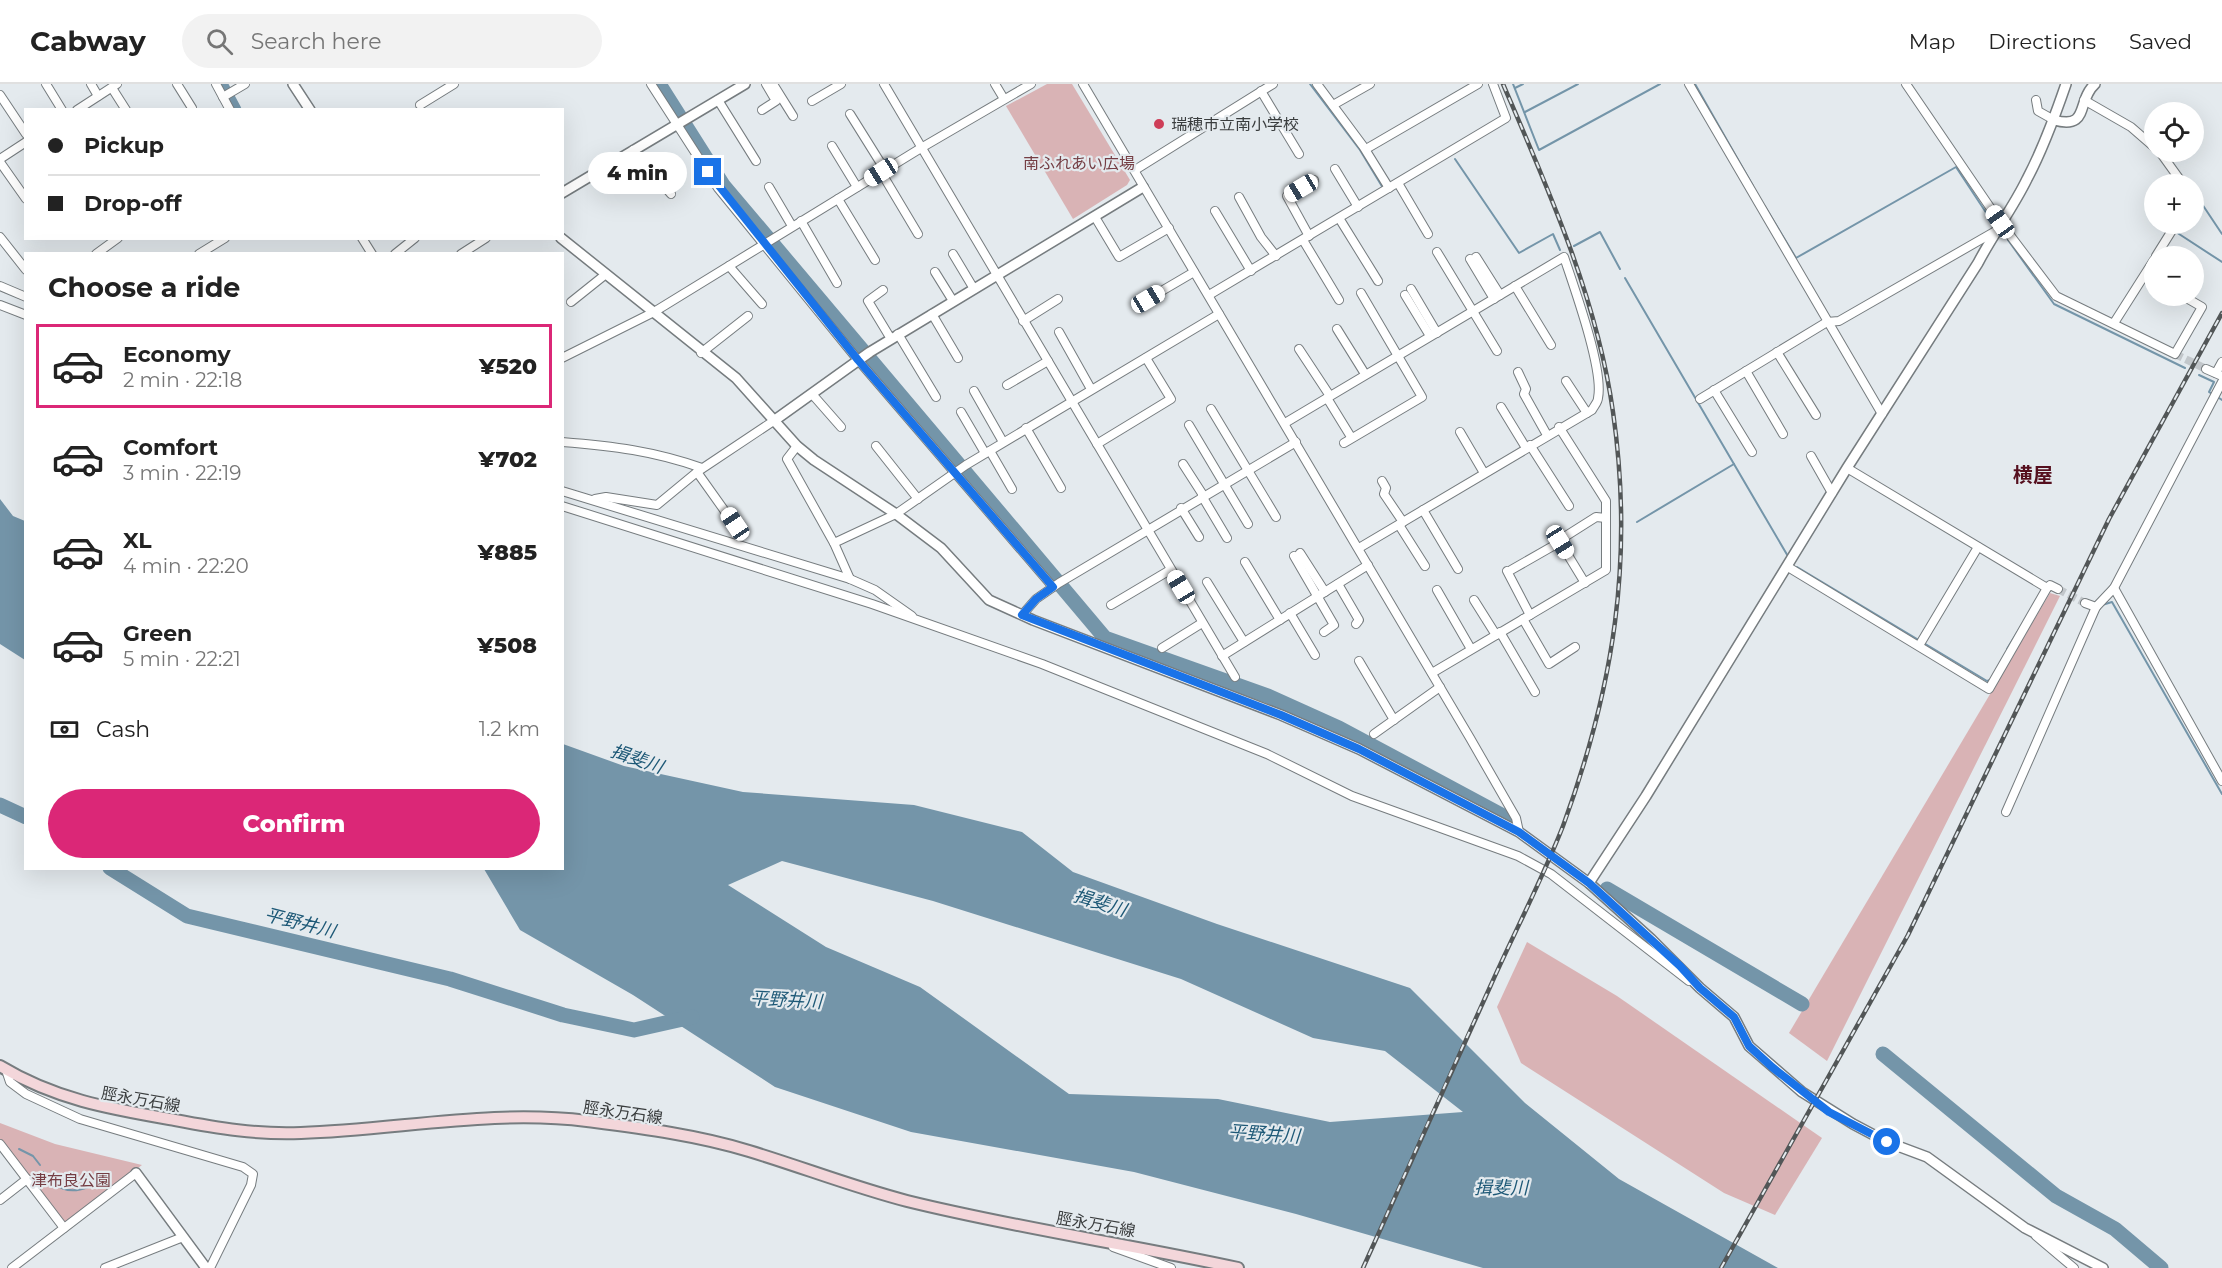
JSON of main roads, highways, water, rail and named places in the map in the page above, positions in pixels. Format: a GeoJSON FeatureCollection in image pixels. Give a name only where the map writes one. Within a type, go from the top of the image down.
{"type":"FeatureCollection","features":[{"type":"Feature","properties":{"kind":"main road","name":"脛永万石線"},"geometry":{"type":"LineString","coordinates":[[3,1068],[46,1090],[91,1106],[266,1134],[532,1116],[696,1138],[747,1150],[853,1186],[908,1201],[1024,1228],[1081,1236],[1238,1268]]}},
{"type":"Feature","properties":{"kind":"water"},"geometry":{"type":"Polygon","coordinates":[[[0,499],[13,516],[24,521],[24,659],[0,644],[0,499]]]}},
{"type":"Feature","properties":{"kind":"water","name":"揖斐川"},"geometry":{"type":"Polygon","coordinates":[[[564,744],[624,766],[743,792],[914,805],[1022,832],[1073,872],[1217,924],[1410,988],[1525,1103],[1619,1179],[1778,1268],[1483,1268],[1296,1214],[1134,1172],[911,1132],[775,1087],[633,995],[520,930],[485,870],[564,870],[564,744]],[[782,861],[728,885],[826,947],[920,987],[1069,1094],[1218,1099],[1330,1122],[1463,1112],[1385,1051],[1313,1038],[1181,979],[933,901],[782,861]]]}},
{"type":"Feature","properties":{"kind":"waterway"},"geometry":{"type":"LineString","coordinates":[[220,84],[233,108]]}},
{"type":"Feature","properties":{"kind":"waterway"},"geometry":{"type":"LineString","coordinates":[[659,84],[723,185],[1105,638],[1268,696],[1339,728],[1507,818]]}},
{"type":"Feature","properties":{"kind":"waterway"},"geometry":{"type":"LineString","coordinates":[[1310,84],[1360,150],[1383,188]]}},
{"type":"Feature","properties":{"kind":"waterway"},"geometry":{"type":"LineString","coordinates":[[1513,84],[1539,150],[1660,84]]}},
{"type":"Feature","properties":{"kind":"waterway"},"geometry":{"type":"LineString","coordinates":[[1515,88],[1523,84]]}},
{"type":"Feature","properties":{"kind":"waterway"},"geometry":{"type":"LineString","coordinates":[[1525,112],[1578,84]]}},
{"type":"Feature","properties":{"kind":"waterway"},"geometry":{"type":"LineString","coordinates":[[1695,84],[1753,186]]}},
{"type":"Feature","properties":{"kind":"waterway"},"geometry":{"type":"LineString","coordinates":[[1455,159],[1519,253],[1553,234],[1560,250]]}},
{"type":"Feature","properties":{"kind":"waterway"},"geometry":{"type":"LineString","coordinates":[[1764,205],[1796,258],[1956,167],[1989,217]]}},
{"type":"Feature","properties":{"kind":"waterway"},"geometry":{"type":"LineString","coordinates":[[2204,207],[2222,234]]}},
{"type":"Feature","properties":{"kind":"waterway"},"geometry":{"type":"LineString","coordinates":[[1574,246],[1600,232],[1620,269]]}},
{"type":"Feature","properties":{"kind":"waterway"},"geometry":{"type":"LineString","coordinates":[[2179,234],[2222,262]]}},
{"type":"Feature","properties":{"kind":"waterway"},"geometry":{"type":"LineString","coordinates":[[2008,240],[2054,304],[2185,368]]}},
{"type":"Feature","properties":{"kind":"waterway"},"geometry":{"type":"LineString","coordinates":[[1625,278],[1789,558]]}},
{"type":"Feature","properties":{"kind":"waterway"},"geometry":{"type":"LineString","coordinates":[[2199,375],[2214,382],[2209,392],[2212,394]]}},
{"type":"Feature","properties":{"kind":"waterway"},"geometry":{"type":"LineString","coordinates":[[1637,522],[1734,464]]}},
{"type":"Feature","properties":{"kind":"waterway"},"geometry":{"type":"LineString","coordinates":[[1797,567],[1987,681],[1990,680]]}},
{"type":"Feature","properties":{"kind":"waterway"},"geometry":{"type":"LineString","coordinates":[[2102,605],[2112,602],[2222,794]]}},
{"type":"Feature","properties":{"kind":"waterway"},"geometry":{"type":"LineString","coordinates":[[2007,649],[2023,623]]}},
{"type":"Feature","properties":{"kind":"waterway","name":"平野井川"},"geometry":{"type":"LineString","coordinates":[[0,805],[24,816]]}},
{"type":"Feature","properties":{"kind":"waterway","name":"平野井川"},"geometry":{"type":"LineString","coordinates":[[113,870],[187,916],[450,979],[563,1015],[634,1030],[692,1017]]}},
{"type":"Feature","properties":{"kind":"waterway"},"geometry":{"type":"LineString","coordinates":[[1607,889],[1802,1004]]}},
{"type":"Feature","properties":{"kind":"waterway"},"geometry":{"type":"LineString","coordinates":[[1883,1054],[2056,1196],[2115,1229],[2161,1268]]}},
{"type":"Feature","properties":{"kind":"waterway"},"geometry":{"type":"LineString","coordinates":[[19,1149],[33,1156],[40,1165]]}},
{"type":"Feature","properties":{"kind":"waterway"},"geometry":{"type":"LineString","coordinates":[[43,1172],[58,1186],[68,1190],[88,1187]]}},
{"type":"Feature","properties":{"kind":"waterway"},"geometry":{"type":"LineString","coordinates":[[96,1183],[102,1175]]}},
{"type":"Feature","properties":{"kind":"tunnel"},"geometry":{"type":"LineString","coordinates":[[2175,354],[2206,369]]}},
{"type":"Feature","properties":{"kind":"tunnel"},"geometry":{"type":"LineString","coordinates":[[2058,589],[2085,603]]}},
{"type":"Feature","properties":{"kind":"railway"},"geometry":{"type":"LineString","coordinates":[[1363,1268],[1563,826],[1595,723],[1607,673],[1615,622],[1620,571],[1621,519],[1619,466],[1606,369],[1569,245],[1503,84]]}},
{"type":"Feature","properties":{"kind":"railway"},"geometry":{"type":"LineString","coordinates":[[1721,1268],[1908,935],[2109,519],[2222,313]]}},
{"type":"Feature","properties":{"kind":"place","name":"瑞穂市立南小学校"},"geometry":{"type":"Point","coordinates":[1159,124]}},
{"type":"Feature","properties":{"kind":"district","name":"横屋"},"geometry":{"type":"Point","coordinates":[2033,475]}},
{"type":"Feature","properties":{"kind":"park label","name":"南ふれあい広場"},"geometry":{"type":"Point","coordinates":[1079,163]}},
{"type":"Feature","properties":{"kind":"park label","name":"津布良公園"},"geometry":{"type":"Point","coordinates":[71,1180]}}]}
